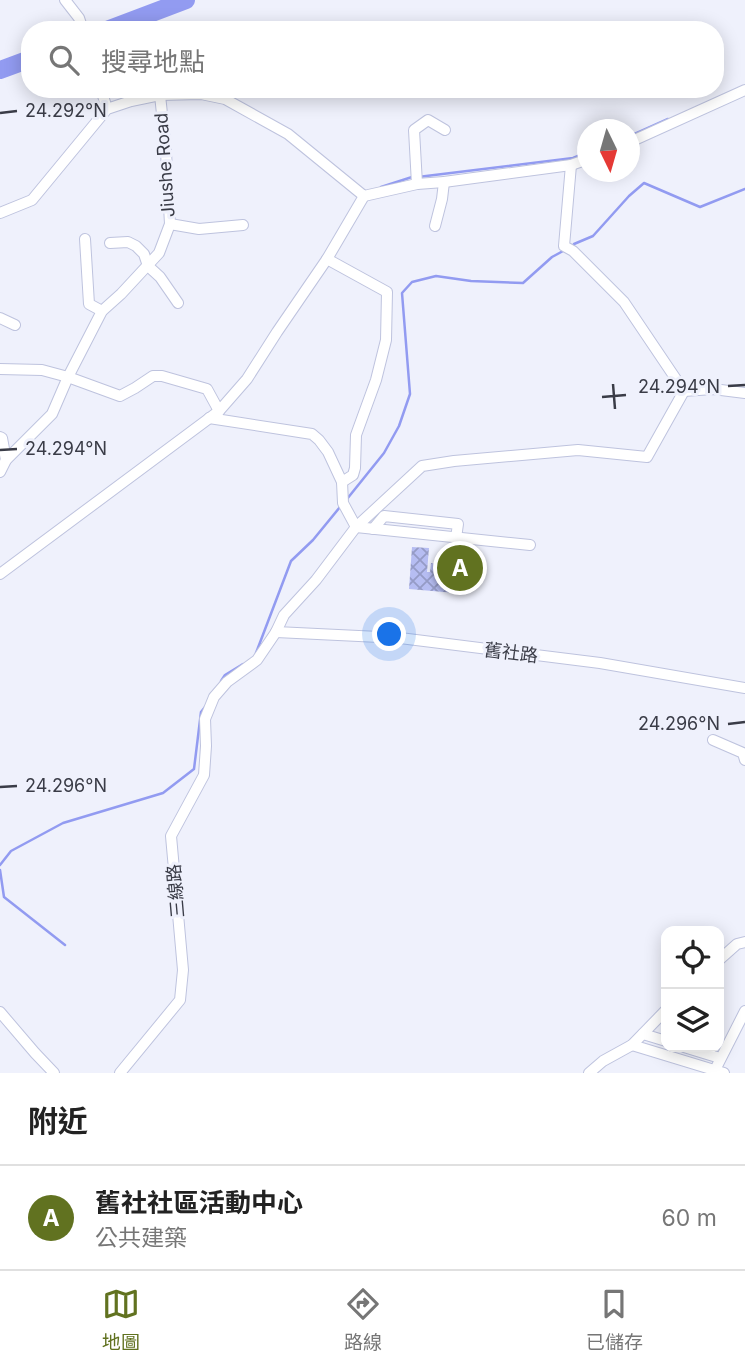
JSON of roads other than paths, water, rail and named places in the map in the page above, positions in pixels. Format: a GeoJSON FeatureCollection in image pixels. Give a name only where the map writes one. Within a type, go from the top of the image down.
{"type":"FeatureCollection","features":[{"type":"Feature","properties":{"kind":"street"},"geometry":{"type":"LineString","coordinates":[[65,0],[80,21]]}},
{"type":"Feature","properties":{"kind":"street"},"geometry":{"type":"LineString","coordinates":[[640,137],[745,90]]}},
{"type":"Feature","properties":{"kind":"street"},"geometry":{"type":"LineString","coordinates":[[104,98],[107,109]]}},
{"type":"Feature","properties":{"kind":"street"},"geometry":{"type":"LineString","coordinates":[[0,213],[32,200],[107,109],[146,98]]}},
{"type":"Feature","properties":{"kind":"street","name":"Jiushe Road"},"geometry":{"type":"LineString","coordinates":[[0,472],[6,460],[52,414],[102,311],[159,253],[170,224],[160,98]]}},
{"type":"Feature","properties":{"kind":"street","name":"Jiushe Road"},"geometry":{"type":"LineString","coordinates":[[220,98],[288,134],[364,195]]}},
{"type":"Feature","properties":{"kind":"street"},"geometry":{"type":"LineString","coordinates":[[417,184],[414,130],[428,120],[444,130]]}},
{"type":"Feature","properties":{"kind":"street"},"geometry":{"type":"LineString","coordinates":[[0,574],[214,415],[247,379],[327,259],[364,195],[417,184],[577,163]]}},
{"type":"Feature","properties":{"kind":"street"},"geometry":{"type":"LineString","coordinates":[[571,165],[564,246],[573,251],[624,302],[684,391]]}},
{"type":"Feature","properties":{"kind":"street"},"geometry":{"type":"LineString","coordinates":[[435,226],[443,182]]}},
{"type":"Feature","properties":{"kind":"street"},"geometry":{"type":"LineString","coordinates":[[170,224],[199,229],[243,225]]}},
{"type":"Feature","properties":{"kind":"street"},"geometry":{"type":"LineString","coordinates":[[85,239],[89,304],[102,311]]}},
{"type":"Feature","properties":{"kind":"street"},"geometry":{"type":"LineString","coordinates":[[110,243],[128,242],[136,246],[144,254],[148,266],[160,277],[178,303]]}},
{"type":"Feature","properties":{"kind":"street"},"geometry":{"type":"LineString","coordinates":[[327,259],[387,292],[386,340],[376,380],[356,435],[353,475],[342,482]]}},
{"type":"Feature","properties":{"kind":"street"},"geometry":{"type":"LineString","coordinates":[[0,318],[15,325]]}},
{"type":"Feature","properties":{"kind":"street"},"geometry":{"type":"LineString","coordinates":[[0,369],[42,370],[120,396],[153,376],[162,376],[207,388],[214,415]]}},
{"type":"Feature","properties":{"kind":"street"},"geometry":{"type":"LineString","coordinates":[[684,391],[713,389],[745,393]]}},
{"type":"Feature","properties":{"kind":"street"},"geometry":{"type":"LineString","coordinates":[[276,632],[284,615],[316,580],[356,527],[422,466],[578,450],[648,457],[684,391]]}},
{"type":"Feature","properties":{"kind":"street"},"geometry":{"type":"LineString","coordinates":[[214,415],[312,434],[328,452],[342,482],[344,503],[356,527]]}},
{"type":"Feature","properties":{"kind":"street"},"geometry":{"type":"LineString","coordinates":[[0,437],[6,460]]}},
{"type":"Feature","properties":{"kind":"street"},"geometry":{"type":"LineString","coordinates":[[356,527],[373,529],[384,516],[396,517],[458,524],[456,538],[530,545]]}},
{"type":"Feature","properties":{"kind":"street","name":"舊社路"},"geometry":{"type":"LineString","coordinates":[[276,632],[400,638],[600,663],[745,688]]}},
{"type":"Feature","properties":{"kind":"street","name":"三線路"},"geometry":{"type":"LineString","coordinates":[[120,1073],[180,1000],[183,970],[171,836],[204,775],[205,719],[214,697],[227,682],[257,660],[276,632]]}},
{"type":"Feature","properties":{"kind":"street"},"geometry":{"type":"LineString","coordinates":[[713,740],[743,753],[745,760]]}},
{"type":"Feature","properties":{"kind":"street"},"geometry":{"type":"LineString","coordinates":[[724,956],[737,944],[745,942]]}},
{"type":"Feature","properties":{"kind":"street"},"geometry":{"type":"LineString","coordinates":[[632,1045],[720,1072],[720,1058],[745,1011]]}},
{"type":"Feature","properties":{"kind":"street"},"geometry":{"type":"LineString","coordinates":[[0,1012],[54,1073]]}},
{"type":"Feature","properties":{"kind":"street"},"geometry":{"type":"LineString","coordinates":[[589,1073],[603,1061],[632,1045],[661,1015]]}},
{"type":"Feature","properties":{"kind":"street"},"geometry":{"type":"LineString","coordinates":[[643,1034],[661,1039]]}},
{"type":"Feature","properties":{"kind":"street"},"geometry":{"type":"LineString","coordinates":[[700,1052],[720,1058]]}},
{"type":"Feature","properties":{"kind":"waterway"},"geometry":{"type":"LineString","coordinates":[[131,21],[186,0]]}},
{"type":"Feature","properties":{"kind":"waterway"},"geometry":{"type":"LineString","coordinates":[[0,70],[21,62]]}},
{"type":"Feature","properties":{"kind":"waterway"},"geometry":{"type":"LineString","coordinates":[[640,132],[668,119]]}},
{"type":"Feature","properties":{"kind":"waterway"},"geometry":{"type":"LineString","coordinates":[[418,177],[577,156]]}},
{"type":"Feature","properties":{"kind":"waterway"},"geometry":{"type":"LineString","coordinates":[[381,187],[412,177]]}},
{"type":"Feature","properties":{"kind":"waterway"},"geometry":{"type":"LineString","coordinates":[[574,244],[593,236],[644,183],[700,207],[745,189]]}},
{"type":"Feature","properties":{"kind":"waterway"},"geometry":{"type":"LineString","coordinates":[[347,499],[384,453],[399,426],[410,394],[402,293],[412,282],[436,276],[471,281],[523,283],[552,257],[563,251]]}},
{"type":"Feature","properties":{"kind":"waterway"},"geometry":{"type":"LineString","coordinates":[[256,653],[291,561],[313,540],[340,507]]}},
{"type":"Feature","properties":{"kind":"waterway"},"geometry":{"type":"LineString","coordinates":[[221,681],[225,675],[243,664]]}},
{"type":"Feature","properties":{"kind":"waterway"},"geometry":{"type":"LineString","coordinates":[[0,865],[11,851],[63,823],[163,793],[194,769],[201,712],[205,707]]}},
{"type":"Feature","properties":{"kind":"waterway"},"geometry":{"type":"LineString","coordinates":[[0,870],[4,897],[65,945]]}},
{"type":"Feature","properties":{"kind":"place","name":"舊社社區活動中心"},"geometry":{"type":"Point","coordinates":[460,568]}}]}
